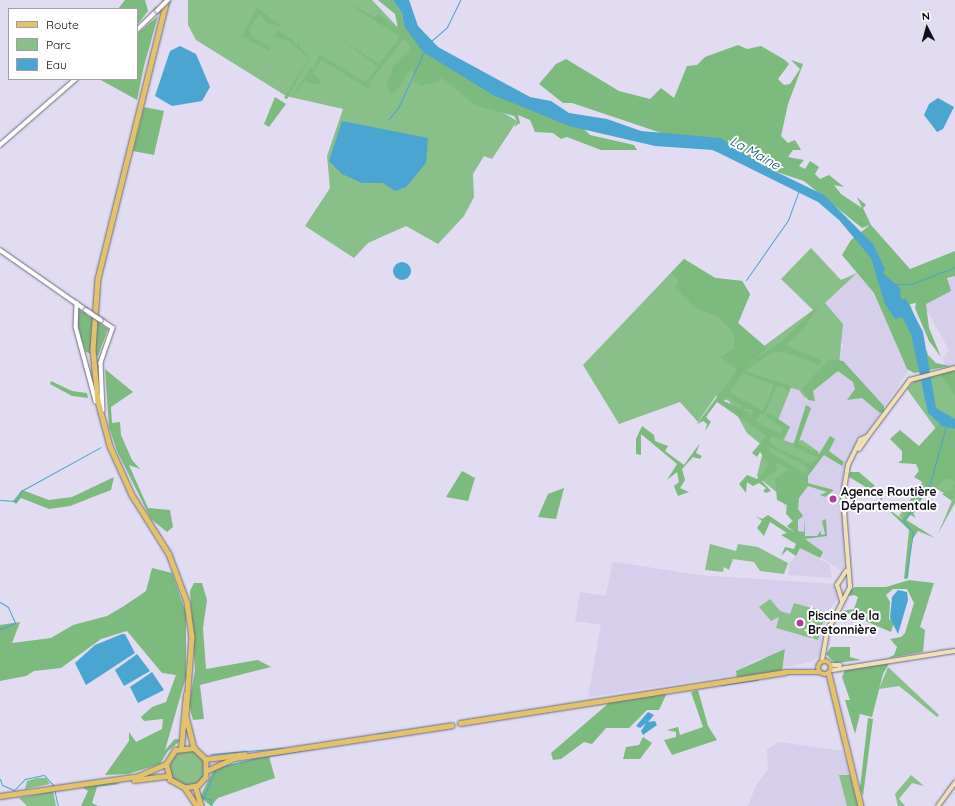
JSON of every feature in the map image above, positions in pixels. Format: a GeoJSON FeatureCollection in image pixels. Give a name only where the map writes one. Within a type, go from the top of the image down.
{"type":"FeatureCollection","features":[{"type":"Feature","properties":{"kind":"main road"},"geometry":{"type":"LineString","coordinates":[[167,0],[98,278],[92,339],[100,411],[127,485],[169,554],[184,589],[192,636],[190,679],[186,716],[194,748],[206,759],[208,770]]}},
{"type":"Feature","properties":{"kind":"main road"},"geometry":{"type":"LineString","coordinates":[[818,669],[824,661],[827,632],[847,591],[848,581],[846,569],[843,484],[858,449],[910,380],[917,375],[955,368]]}},
{"type":"Feature","properties":{"kind":"main road"},"geometry":{"type":"LineString","coordinates":[[842,601],[837,585],[842,579],[846,569]]}},
{"type":"Feature","properties":{"kind":"main road"},"geometry":{"type":"LineString","coordinates":[[842,579],[848,581]]}},
{"type":"Feature","properties":{"kind":"main road"},"geometry":{"type":"LineString","coordinates":[[840,591],[847,591]]}},
{"type":"Feature","properties":{"kind":"main road"},"geometry":{"type":"LineString","coordinates":[[824,661],[832,665],[846,666],[955,651]]}},
{"type":"Feature","properties":{"kind":"main road"},"geometry":{"type":"LineString","coordinates":[[832,665],[829,673],[830,689],[860,806]]}},
{"type":"Feature","properties":{"kind":"main road"},"geometry":{"type":"LineString","coordinates":[[201,806],[197,786],[208,770],[231,759],[759,677],[818,669],[829,673],[846,666]]}},
{"type":"Feature","properties":{"kind":"main road"},"geometry":{"type":"LineString","coordinates":[[181,748],[184,738],[182,710],[190,679]]}},
{"type":"Feature","properties":{"kind":"main road"},"geometry":{"type":"LineString","coordinates":[[194,748],[181,748],[171,754],[166,764],[168,776],[174,784],[185,788],[197,786]]}},
{"type":"Feature","properties":{"kind":"main road"},"geometry":{"type":"LineString","coordinates":[[206,759],[267,754]]}},
{"type":"Feature","properties":{"kind":"main road"},"geometry":{"type":"LineString","coordinates":[[0,796],[144,775],[166,764]]}},
{"type":"Feature","properties":{"kind":"main road"},"geometry":{"type":"LineString","coordinates":[[114,780],[168,776]]}},
{"type":"Feature","properties":{"kind":"main road"},"geometry":{"type":"LineString","coordinates":[[938,806],[955,783]]}},
{"type":"Feature","properties":{"kind":"main road"},"geometry":{"type":"LineString","coordinates":[[185,788],[197,806]]}},
{"type":"Feature","properties":{"kind":"street"},"geometry":{"type":"LineString","coordinates":[[138,29],[167,0]]}},
{"type":"Feature","properties":{"kind":"street"},"geometry":{"type":"LineString","coordinates":[[0,145],[75,80]]}},
{"type":"Feature","properties":{"kind":"street"},"geometry":{"type":"LineString","coordinates":[[0,250],[113,328],[101,368],[102,417]]}},
{"type":"Feature","properties":{"kind":"street"},"geometry":{"type":"LineString","coordinates":[[77,304],[74,314],[77,334],[100,411]]}},
{"type":"Feature","properties":{"kind":"shaded area"},"geometry":{"type":"Polygon","coordinates":[[[857,273],[874,293],[908,371],[845,467],[842,482],[844,568],[840,570],[800,543],[780,495],[792,443],[784,440],[778,420],[791,388],[799,390],[805,397],[843,345],[825,303],[857,273]]]}},
{"type":"Feature","properties":{"kind":"shaded area"},"geometry":{"type":"Polygon","coordinates":[[[955,275],[955,374],[945,369],[943,358],[949,350],[920,298],[955,275]]]}},
{"type":"Feature","properties":{"kind":"shaded area"},"geometry":{"type":"Polygon","coordinates":[[[800,548],[830,565],[832,578],[788,575],[789,565],[800,548]]]}},
{"type":"Feature","properties":{"kind":"shaded area"},"geometry":{"type":"Polygon","coordinates":[[[616,562],[698,575],[834,584],[838,598],[827,613],[819,656],[812,662],[783,667],[785,649],[770,657],[758,659],[736,671],[736,675],[588,697],[601,625],[575,621],[580,592],[606,596],[612,563],[616,562]]]}},
{"type":"Feature","properties":{"kind":"shaded area"},"geometry":{"type":"Polygon","coordinates":[[[779,742],[843,751],[858,806],[748,806],[756,785],[768,770],[767,749],[779,742]]]}},
{"type":"Feature","properties":{"kind":"green space"},"geometry":{"type":"Polygon","coordinates":[[[125,0],[145,0],[148,11],[138,24],[138,8],[119,8],[125,0]]]}},
{"type":"Feature","properties":{"kind":"green space"},"geometry":{"type":"Polygon","coordinates":[[[188,0],[372,0],[445,77],[517,121],[492,159],[484,156],[473,174],[474,197],[464,216],[438,244],[406,226],[368,243],[354,258],[305,226],[330,188],[327,156],[343,109],[286,96],[196,40],[188,25],[188,0]]]}},
{"type":"Feature","properties":{"kind":"green space"},"geometry":{"type":"Polygon","coordinates":[[[343,0],[374,17],[379,14],[398,29],[395,14],[378,0],[393,0],[402,13],[404,26],[542,112],[584,129],[590,135],[634,145],[637,150],[601,150],[567,137],[561,139],[553,133],[535,132],[530,120],[518,115],[520,123],[514,127],[517,121],[514,116],[475,105],[441,77],[439,82],[421,86],[413,81],[413,66],[396,92],[391,93],[386,85],[394,65],[409,51],[410,45],[404,39],[369,83],[370,90],[322,60],[313,73],[322,83],[311,84],[305,80],[290,100],[310,68],[313,70],[319,54],[362,81],[367,81],[378,67],[338,37],[379,64],[398,40],[399,36],[343,0]]]}},
{"type":"Feature","properties":{"kind":"green space"},"geometry":{"type":"Polygon","coordinates":[[[257,8],[283,27],[267,23],[259,14],[249,30],[255,39],[271,46],[269,51],[242,36],[257,8]]]}},
{"type":"Feature","properties":{"kind":"green space"},"geometry":{"type":"Polygon","coordinates":[[[158,16],[144,66],[137,100],[101,80],[138,80],[138,33],[158,16]]]}},
{"type":"Feature","properties":{"kind":"green space"},"geometry":{"type":"Polygon","coordinates":[[[277,30],[293,40],[296,45],[300,43],[300,47],[310,57],[287,99],[284,98],[309,58],[290,42],[274,36],[277,30]]]}},
{"type":"Feature","properties":{"kind":"green space"},"geometry":{"type":"Polygon","coordinates":[[[738,45],[747,49],[761,46],[785,60],[789,64],[778,79],[784,85],[790,84],[800,69],[791,60],[803,64],[788,104],[781,136],[788,143],[795,140],[801,150],[793,150],[788,157],[804,160],[799,166],[805,169],[810,161],[819,167],[815,174],[820,179],[829,175],[844,187],[834,185],[841,194],[862,208],[857,197],[866,205],[863,208],[871,225],[910,269],[955,251],[955,276],[947,278],[951,291],[926,304],[929,328],[941,357],[929,341],[915,308],[916,303],[910,304],[928,355],[936,363],[950,366],[914,373],[907,369],[874,293],[842,255],[851,240],[870,225],[862,228],[804,181],[572,103],[563,103],[539,84],[556,64],[566,59],[619,91],[650,99],[661,88],[674,98],[687,66],[697,65],[705,57],[738,45]]]}},
{"type":"Feature","properties":{"kind":"green space"},"geometry":{"type":"Polygon","coordinates":[[[275,97],[286,104],[269,127],[264,124],[275,97]]]}},
{"type":"Feature","properties":{"kind":"green space"},"geometry":{"type":"Polygon","coordinates":[[[144,107],[164,111],[154,155],[133,151],[144,107]]]}},
{"type":"Feature","properties":{"kind":"green space"},"geometry":{"type":"Polygon","coordinates":[[[811,248],[841,280],[857,273],[825,303],[843,324],[839,365],[805,398],[799,390],[791,388],[778,420],[790,427],[784,440],[792,443],[802,440],[819,452],[808,474],[780,495],[757,476],[764,447],[747,433],[729,401],[716,396],[698,422],[680,402],[619,424],[583,365],[684,259],[715,278],[742,281],[750,294],[738,323],[764,346],[813,310],[781,279],[811,248]]]}},
{"type":"Feature","properties":{"kind":"green space"},"geometry":{"type":"Polygon","coordinates":[[[684,259],[715,278],[742,281],[750,294],[738,323],[767,348],[749,362],[781,342],[820,304],[805,327],[786,345],[823,361],[819,365],[781,351],[771,353],[744,371],[791,386],[789,390],[777,386],[764,415],[760,414],[755,421],[780,434],[783,428],[765,416],[768,412],[790,427],[782,439],[771,436],[769,441],[775,447],[811,464],[817,457],[793,446],[806,405],[811,408],[798,444],[819,454],[830,436],[835,439],[829,451],[844,462],[842,466],[824,455],[808,476],[808,483],[834,490],[825,497],[820,495],[827,492],[808,486],[799,498],[798,509],[803,516],[798,520],[798,531],[804,532],[805,518],[805,536],[817,536],[821,531],[821,535],[825,534],[822,521],[826,519],[827,536],[805,539],[823,552],[820,558],[800,548],[796,556],[787,550],[781,556],[785,547],[794,549],[796,544],[781,535],[787,533],[770,522],[764,536],[757,528],[762,521],[756,516],[762,519],[768,515],[795,533],[787,526],[793,521],[786,514],[787,505],[777,500],[775,478],[790,469],[776,463],[777,470],[762,481],[771,491],[766,493],[763,491],[766,488],[759,483],[753,486],[747,482],[746,493],[739,484],[747,475],[757,479],[769,465],[760,452],[757,457],[752,453],[766,436],[717,402],[706,417],[711,422],[705,431],[707,424],[703,421],[697,424],[737,370],[720,357],[734,348],[734,333],[718,317],[695,307],[675,287],[679,280],[671,273],[684,259]],[[743,373],[724,401],[740,409],[742,406],[727,397],[730,393],[763,411],[774,385],[743,373]],[[741,409],[750,413],[749,420],[754,409],[741,409]],[[767,446],[771,453],[805,474],[808,469],[805,465],[767,446]]]}},
{"type":"Feature","properties":{"kind":"green space"},"geometry":{"type":"Polygon","coordinates":[[[78,309],[108,329],[98,356],[86,352],[77,324],[78,309]]]}},
{"type":"Feature","properties":{"kind":"green space"},"geometry":{"type":"Polygon","coordinates":[[[829,359],[843,361],[884,406],[884,412],[880,413],[862,398],[847,400],[855,389],[853,382],[838,371],[813,391],[815,401],[808,400],[802,389],[829,359]]]}},
{"type":"Feature","properties":{"kind":"green space"},"geometry":{"type":"Polygon","coordinates":[[[105,369],[133,392],[111,407],[112,423],[120,422],[121,435],[132,460],[140,469],[129,465],[148,508],[170,510],[173,527],[167,532],[151,519],[117,451],[109,427],[105,369]]]}},
{"type":"Feature","properties":{"kind":"green space"},"geometry":{"type":"Polygon","coordinates":[[[955,369],[955,396],[940,374],[941,371],[955,369]]]}},
{"type":"Feature","properties":{"kind":"green space"},"geometry":{"type":"Polygon","coordinates":[[[948,371],[955,374],[955,503],[938,534],[953,498],[931,486],[906,521],[899,516],[923,481],[936,429],[907,389],[917,378],[948,371]]]}},
{"type":"Feature","properties":{"kind":"green space"},"geometry":{"type":"Polygon","coordinates":[[[51,381],[72,391],[87,393],[88,398],[72,396],[50,384],[51,381]]]}},
{"type":"Feature","properties":{"kind":"green space"},"geometry":{"type":"Polygon","coordinates":[[[940,423],[955,430],[955,482],[951,479],[945,479],[934,489],[930,487],[917,504],[920,510],[913,513],[916,518],[911,515],[905,519],[935,538],[918,531],[912,540],[908,578],[904,579],[909,530],[884,506],[902,519],[926,484],[914,477],[919,471],[916,464],[898,463],[902,460],[902,451],[890,439],[900,430],[919,446],[940,423]]]}},
{"type":"Feature","properties":{"kind":"green space"},"geometry":{"type":"Polygon","coordinates":[[[642,426],[654,435],[655,441],[668,446],[665,451],[684,465],[700,443],[696,453],[702,456],[700,459],[693,457],[682,469],[685,480],[680,488],[689,492],[678,496],[674,486],[679,482],[677,472],[667,480],[677,464],[641,434],[641,455],[636,454],[636,439],[642,426]]]}},
{"type":"Feature","properties":{"kind":"green space"},"geometry":{"type":"Polygon","coordinates":[[[462,471],[475,478],[468,501],[446,497],[462,471]]]}},
{"type":"Feature","properties":{"kind":"green space"},"geometry":{"type":"Polygon","coordinates":[[[850,472],[859,472],[874,485],[876,493],[849,477],[850,472]]]}},
{"type":"Feature","properties":{"kind":"green space"},"geometry":{"type":"Polygon","coordinates":[[[114,477],[111,490],[70,506],[49,509],[21,498],[16,504],[13,501],[22,490],[49,500],[72,497],[114,477]]]}},
{"type":"Feature","properties":{"kind":"green space"},"geometry":{"type":"Polygon","coordinates":[[[955,482],[955,493],[952,501],[942,494],[952,490],[955,482]]]}},
{"type":"Feature","properties":{"kind":"green space"},"geometry":{"type":"Polygon","coordinates":[[[564,488],[556,519],[538,517],[548,494],[564,488]]]}},
{"type":"Feature","properties":{"kind":"green space"},"geometry":{"type":"Polygon","coordinates":[[[710,544],[736,551],[738,544],[758,547],[788,563],[784,574],[760,571],[754,562],[733,559],[729,570],[724,567],[723,572],[705,570],[710,544]]]}},
{"type":"Feature","properties":{"kind":"green space"},"geometry":{"type":"Polygon","coordinates":[[[152,568],[172,573],[186,613],[186,677],[165,750],[175,739],[181,740],[168,751],[160,764],[128,774],[105,775],[129,741],[129,732],[136,742],[162,729],[163,719],[144,721],[141,717],[152,707],[166,702],[176,675],[162,673],[127,631],[101,639],[61,668],[34,671],[26,676],[0,681],[0,625],[20,622],[12,643],[51,638],[73,625],[107,616],[146,591],[152,568]]]}},
{"type":"Feature","properties":{"kind":"green space"},"geometry":{"type":"Polygon","coordinates":[[[909,580],[934,583],[920,627],[925,630],[923,652],[888,658],[894,655],[897,647],[890,639],[901,637],[905,633],[914,603],[907,589],[893,589],[886,595],[890,602],[889,619],[894,623],[891,632],[842,611],[854,609],[858,597],[854,595],[848,596],[838,613],[851,590],[855,587],[886,587],[909,580]]]}},
{"type":"Feature","properties":{"kind":"green space"},"geometry":{"type":"Polygon","coordinates":[[[194,583],[202,583],[207,600],[203,628],[206,669],[258,660],[271,667],[200,685],[204,719],[193,720],[189,705],[195,670],[190,591],[194,583]]]}},
{"type":"Feature","properties":{"kind":"green space","name":"Piscine de la Bretonnière"},"geometry":{"type":"Polygon","coordinates":[[[770,599],[780,611],[790,614],[794,603],[826,612],[818,640],[776,628],[779,617],[771,621],[759,607],[770,599]]]}},
{"type":"Feature","properties":{"kind":"green space"},"geometry":{"type":"Polygon","coordinates":[[[831,647],[850,647],[850,657],[861,660],[835,663],[826,654],[831,647]]]}},
{"type":"Feature","properties":{"kind":"green space"},"geometry":{"type":"Polygon","coordinates":[[[785,649],[782,672],[737,679],[736,671],[785,649]]]}},
{"type":"Feature","properties":{"kind":"green space"},"geometry":{"type":"Polygon","coordinates":[[[890,662],[883,674],[872,717],[860,714],[855,734],[845,700],[850,700],[842,677],[845,670],[890,662]]]}},
{"type":"Feature","properties":{"kind":"green space"},"geometry":{"type":"Polygon","coordinates":[[[888,667],[939,715],[937,717],[899,686],[879,689],[888,667]]]}},
{"type":"Feature","properties":{"kind":"green space"},"geometry":{"type":"Polygon","coordinates":[[[698,690],[708,726],[717,740],[672,755],[664,740],[676,737],[676,732],[667,730],[678,727],[680,735],[703,727],[691,692],[698,690]]]}},
{"type":"Feature","properties":{"kind":"green space"},"geometry":{"type":"Polygon","coordinates":[[[667,693],[659,710],[647,710],[629,728],[606,728],[592,744],[584,742],[561,759],[553,760],[551,753],[610,702],[667,693]]]}},
{"type":"Feature","properties":{"kind":"green space"},"geometry":{"type":"Polygon","coordinates":[[[868,718],[873,719],[863,796],[860,788],[868,718]]]}},
{"type":"Feature","properties":{"kind":"green space"},"geometry":{"type":"Polygon","coordinates":[[[643,737],[652,743],[640,759],[623,759],[626,747],[639,745],[643,737]]]}},
{"type":"Feature","properties":{"kind":"green space"},"geometry":{"type":"Polygon","coordinates":[[[187,750],[200,755],[205,768],[200,781],[187,786],[174,781],[169,768],[174,755],[187,750]]]}},
{"type":"Feature","properties":{"kind":"green space"},"geometry":{"type":"Polygon","coordinates":[[[269,756],[275,778],[218,798],[211,806],[200,797],[214,769],[269,756]]]}},
{"type":"Feature","properties":{"kind":"green space"},"geometry":{"type":"Polygon","coordinates":[[[839,775],[850,775],[858,806],[847,806],[839,775]]]}},
{"type":"Feature","properties":{"kind":"green space"},"geometry":{"type":"Polygon","coordinates":[[[911,775],[924,786],[912,783],[899,799],[905,806],[898,806],[895,794],[911,775]]]}},
{"type":"Feature","properties":{"kind":"green space"},"geometry":{"type":"Polygon","coordinates":[[[37,778],[46,778],[50,784],[25,789],[27,781],[37,778]]]}},
{"type":"Feature","properties":{"kind":"green space"},"geometry":{"type":"Polygon","coordinates":[[[110,781],[120,784],[97,787],[92,803],[98,806],[81,806],[88,791],[80,786],[110,781]]]}},
{"type":"Feature","properties":{"kind":"green space"},"geometry":{"type":"Polygon","coordinates":[[[53,791],[56,806],[27,806],[19,798],[53,791]]]}},
{"type":"Feature","properties":{"kind":"water"},"geometry":{"type":"Polygon","coordinates":[[[393,0],[409,0],[418,26],[438,47],[530,97],[551,101],[569,113],[607,119],[641,131],[720,138],[764,166],[824,195],[873,244],[885,269],[883,273],[900,288],[901,299],[906,299],[923,332],[936,408],[955,419],[955,429],[942,426],[928,413],[911,334],[902,317],[895,319],[885,304],[871,258],[839,220],[818,202],[713,150],[655,146],[569,126],[493,95],[423,52],[404,26],[402,13],[393,0]]]}},
{"type":"Feature","properties":{"kind":"water"},"geometry":{"type":"Polygon","coordinates":[[[180,46],[196,54],[210,87],[202,101],[172,106],[155,96],[170,51],[180,46]]]}},
{"type":"Feature","properties":{"kind":"water"},"geometry":{"type":"Polygon","coordinates":[[[938,98],[954,107],[943,129],[937,132],[924,115],[929,104],[938,98]]]}},
{"type":"Feature","properties":{"kind":"water"},"geometry":{"type":"Polygon","coordinates":[[[342,121],[428,138],[426,163],[406,187],[395,191],[383,183],[362,183],[342,174],[329,161],[342,121]]]}},
{"type":"Feature","properties":{"kind":"water"},"geometry":{"type":"Polygon","coordinates":[[[398,262],[406,262],[411,267],[409,278],[406,280],[398,280],[393,275],[393,267],[398,262]]]}},
{"type":"Feature","properties":{"kind":"water"},"geometry":{"type":"Polygon","coordinates":[[[898,590],[907,592],[908,600],[898,634],[890,618],[892,597],[898,590]]]}},
{"type":"Feature","properties":{"kind":"water"},"geometry":{"type":"Polygon","coordinates":[[[125,634],[135,653],[86,685],[75,663],[95,645],[125,634]]]}},
{"type":"Feature","properties":{"kind":"water"},"geometry":{"type":"Polygon","coordinates":[[[137,654],[150,671],[124,686],[115,670],[137,654]]]}},
{"type":"Feature","properties":{"kind":"water"},"geometry":{"type":"Polygon","coordinates":[[[152,672],[164,690],[138,703],[130,687],[152,672]]]}},
{"type":"Feature","properties":{"kind":"water"},"geometry":{"type":"Polygon","coordinates":[[[648,712],[654,715],[648,722],[655,721],[657,725],[643,735],[641,731],[646,723],[640,728],[636,726],[648,712]]]}},
{"type":"Feature","properties":{"kind":"waterway"},"geometry":{"type":"LineString","coordinates":[[430,42],[447,27],[460,0]]}},
{"type":"Feature","properties":{"kind":"waterway"},"geometry":{"type":"LineString","coordinates":[[389,119],[399,106],[423,53]]}},
{"type":"Feature","properties":{"kind":"waterway"},"geometry":{"type":"LineString","coordinates":[[746,280],[788,220],[798,192]]}},
{"type":"Feature","properties":{"kind":"waterway"},"geometry":{"type":"LineString","coordinates":[[894,284],[911,284],[955,267]]}},
{"type":"Feature","properties":{"kind":"waterway"},"geometry":{"type":"LineString","coordinates":[[906,578],[913,532],[903,521],[929,487],[946,426]]}},
{"type":"Feature","properties":{"kind":"waterway"},"geometry":{"type":"LineString","coordinates":[[0,500],[16,501],[21,491],[101,447]]}},
{"type":"Feature","properties":{"kind":"waterway"},"geometry":{"type":"LineString","coordinates":[[0,602],[8,607],[15,623],[0,629]]}},
{"type":"Feature","properties":{"kind":"waterway"},"geometry":{"type":"LineString","coordinates":[[721,685],[758,680]]}},
{"type":"Feature","properties":{"kind":"waterway"},"geometry":{"type":"LineString","coordinates":[[376,734],[396,731]]}},
{"type":"Feature","properties":{"kind":"waterway"},"geometry":{"type":"LineString","coordinates":[[211,754],[284,748]]}},
{"type":"Feature","properties":{"kind":"waterway"},"geometry":{"type":"LineString","coordinates":[[263,757],[316,748]]}},
{"type":"Feature","properties":{"kind":"waterway"},"geometry":{"type":"LineString","coordinates":[[220,767],[261,757]]}},
{"type":"Feature","properties":{"kind":"waterway"},"geometry":{"type":"LineString","coordinates":[[212,806],[210,799],[203,798],[216,769]]}},
{"type":"Feature","properties":{"kind":"waterway"},"geometry":{"type":"LineString","coordinates":[[0,779],[2,785],[14,790],[25,779],[44,775],[54,786]]}},
{"type":"Feature","properties":{"kind":"waterway"},"geometry":{"type":"LineString","coordinates":[[54,789],[58,806]]}},
{"type":"Feature","properties":{"kind":"place","name":"Agence Routière Départementale"},"geometry":{"type":"Point","coordinates":[833,499]}},
{"type":"Feature","properties":{"kind":"place","name":"Piscine de la Bretonnière"},"geometry":{"type":"Point","coordinates":[800,623]}},
{"type":"Feature","properties":{"kind":"water label","name":"La Maine"},"geometry":{"type":"Point","coordinates":[755,153]}}]}
